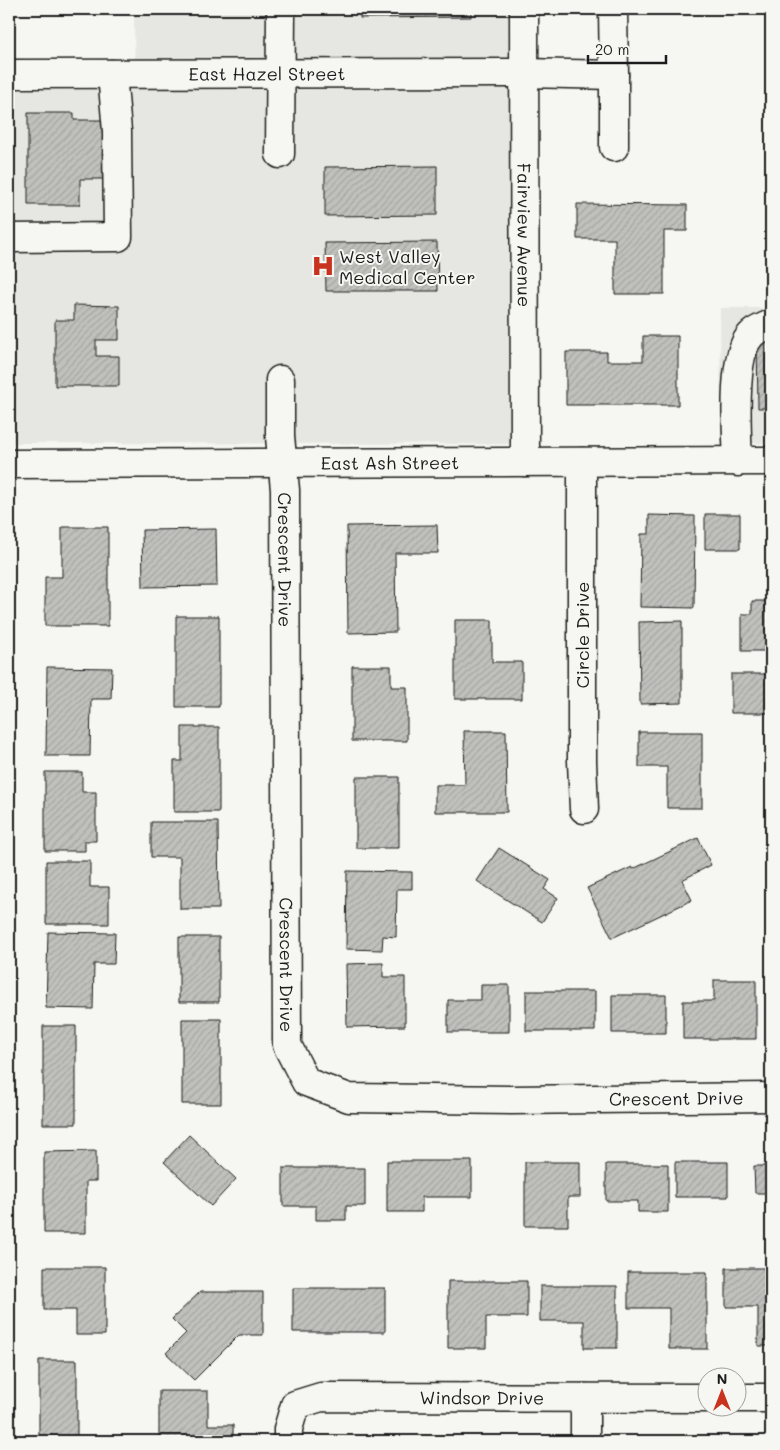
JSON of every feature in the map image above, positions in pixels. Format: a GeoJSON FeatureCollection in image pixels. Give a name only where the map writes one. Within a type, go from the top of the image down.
{"type":"FeatureCollection","features":[{"type":"Feature","properties":{"kind":"street"},"geometry":{"type":"LineString","coordinates":[[280,154],[281,9]]}},
{"type":"Feature","properties":{"kind":"street","name":"Fairview Avenue"},"geometry":{"type":"LineString","coordinates":[[524,9],[525,462]]}},
{"type":"Feature","properties":{"kind":"street"},"geometry":{"type":"LineString","coordinates":[[613,9],[614,147]]}},
{"type":"Feature","properties":{"kind":"street","name":"East Hazel Street"},"geometry":{"type":"LineString","coordinates":[[9,74],[524,73],[614,75]]}},
{"type":"Feature","properties":{"kind":"street"},"geometry":{"type":"LineString","coordinates":[[9,238],[118,237],[117,131],[112,74]]}},
{"type":"Feature","properties":{"kind":"street"},"geometry":{"type":"LineString","coordinates":[[738,462],[737,379],[744,348],[751,335],[771,324]]}},
{"type":"Feature","properties":{"kind":"street","name":"Crescent Drive"},"geometry":{"type":"LineString","coordinates":[[280,380],[280,436],[285,490],[287,1046],[306,1082],[349,1098],[512,1100],[771,1098]]}},
{"type":"Feature","properties":{"kind":"street","name":"Circle Drive"},"geometry":{"type":"LineString","coordinates":[[582,462],[582,761],[584,808]]}},
{"type":"Feature","properties":{"kind":"street","name":"East Ash Street"},"geometry":{"type":"LineString","coordinates":[[9,464],[771,462]]}},
{"type":"Feature","properties":{"kind":"street","name":"Windsor Drive"},"geometry":{"type":"LineString","coordinates":[[288,1441],[288,1429],[295,1405],[321,1397],[698,1398]]}},
{"type":"Feature","properties":{"kind":"street"},"geometry":{"type":"LineString","coordinates":[[585,1398],[585,1441]]}},
{"type":"Feature","properties":{"kind":"street"},"geometry":{"type":"LineString","coordinates":[[748,1398],[771,1398]]}},
{"type":"Feature","properties":{"kind":"shaded area","name":"West Valley Medical Center"},"geometry":{"type":"Polygon","coordinates":[[[134,9],[509,9],[510,444],[9,443],[9,90],[135,90],[134,9]]]}},
{"type":"Feature","properties":{"kind":"shaded area"},"geometry":{"type":"Polygon","coordinates":[[[720,308],[771,308],[771,443],[721,443],[720,308]]]}},
{"type":"Feature","properties":{"kind":"building"},"geometry":{"type":"Polygon","coordinates":[[[360,9],[471,9],[471,17],[360,18],[360,9]]]}},
{"type":"Feature","properties":{"kind":"building"},"geometry":{"type":"Polygon","coordinates":[[[28,113],[74,113],[74,120],[111,120],[111,179],[80,179],[80,205],[28,205],[28,113]]]}},
{"type":"Feature","properties":{"kind":"building"},"geometry":{"type":"Polygon","coordinates":[[[437,166],[437,215],[325,216],[325,167],[437,166]]]}},
{"type":"Feature","properties":{"kind":"building"},"geometry":{"type":"Polygon","coordinates":[[[577,204],[687,205],[687,231],[664,231],[664,294],[615,294],[615,239],[577,239],[577,204]]]}},
{"type":"Feature","properties":{"kind":"building"},"geometry":{"type":"Polygon","coordinates":[[[437,242],[438,291],[326,291],[325,243],[437,242]]]}},
{"type":"Feature","properties":{"kind":"building"},"geometry":{"type":"Polygon","coordinates":[[[74,305],[119,306],[119,340],[96,340],[96,356],[119,356],[119,386],[55,386],[55,320],[74,320],[74,305]]]}},
{"type":"Feature","properties":{"kind":"building"},"geometry":{"type":"Polygon","coordinates":[[[643,336],[678,336],[678,405],[566,405],[566,352],[607,352],[607,361],[643,361],[643,336]]]}},
{"type":"Feature","properties":{"kind":"building"},"geometry":{"type":"Polygon","coordinates":[[[757,341],[771,341],[771,408],[758,408],[757,341]]]}},
{"type":"Feature","properties":{"kind":"building"},"geometry":{"type":"Polygon","coordinates":[[[705,514],[740,514],[740,549],[705,549],[705,514]]]}},
{"type":"Feature","properties":{"kind":"building"},"geometry":{"type":"Polygon","coordinates":[[[649,515],[695,516],[694,608],[640,607],[641,534],[649,534],[649,515]]]}},
{"type":"Feature","properties":{"kind":"building"},"geometry":{"type":"Polygon","coordinates":[[[437,525],[438,553],[395,553],[396,632],[348,633],[347,526],[437,525]]]}},
{"type":"Feature","properties":{"kind":"building"},"geometry":{"type":"Polygon","coordinates":[[[62,527],[108,527],[108,626],[45,626],[45,577],[62,577],[62,527]]]}},
{"type":"Feature","properties":{"kind":"building"},"geometry":{"type":"Polygon","coordinates":[[[216,529],[217,586],[143,587],[142,530],[216,529]]]}},
{"type":"Feature","properties":{"kind":"building"},"geometry":{"type":"Polygon","coordinates":[[[752,601],[771,601],[771,651],[742,651],[742,614],[752,614],[752,601]]]}},
{"type":"Feature","properties":{"kind":"building"},"geometry":{"type":"Polygon","coordinates":[[[176,616],[219,616],[219,707],[176,707],[176,616]]]}},
{"type":"Feature","properties":{"kind":"building"},"geometry":{"type":"Polygon","coordinates":[[[455,620],[492,620],[492,662],[522,662],[522,699],[455,699],[455,620]]]}},
{"type":"Feature","properties":{"kind":"building"},"geometry":{"type":"Polygon","coordinates":[[[682,621],[682,703],[640,704],[639,622],[682,621]]]}},
{"type":"Feature","properties":{"kind":"building"},"geometry":{"type":"Polygon","coordinates":[[[352,666],[391,666],[391,687],[407,687],[407,741],[352,741],[352,666]]]}},
{"type":"Feature","properties":{"kind":"building"},"geometry":{"type":"Polygon","coordinates":[[[47,667],[112,668],[111,699],[91,699],[90,756],[46,756],[47,667]]]}},
{"type":"Feature","properties":{"kind":"building"},"geometry":{"type":"Polygon","coordinates":[[[731,674],[771,674],[771,713],[731,713],[731,674]]]}},
{"type":"Feature","properties":{"kind":"building"},"geometry":{"type":"Polygon","coordinates":[[[182,727],[219,727],[219,812],[174,812],[174,761],[182,761],[182,727]]]}},
{"type":"Feature","properties":{"kind":"building"},"geometry":{"type":"Polygon","coordinates":[[[464,731],[506,731],[507,812],[435,812],[435,785],[465,785],[464,731]]]}},
{"type":"Feature","properties":{"kind":"building"},"geometry":{"type":"Polygon","coordinates":[[[639,732],[702,732],[702,808],[667,808],[667,767],[639,767],[639,732]]]}},
{"type":"Feature","properties":{"kind":"building"},"geometry":{"type":"Polygon","coordinates":[[[45,772],[82,772],[82,792],[96,792],[96,841],[85,841],[85,851],[45,851],[45,772]]]}},
{"type":"Feature","properties":{"kind":"building"},"geometry":{"type":"Polygon","coordinates":[[[356,777],[399,777],[399,848],[356,848],[356,777]]]}},
{"type":"Feature","properties":{"kind":"building"},"geometry":{"type":"Polygon","coordinates":[[[151,822],[218,822],[219,909],[180,909],[180,857],[151,857],[151,822]]]}},
{"type":"Feature","properties":{"kind":"building"},"geometry":{"type":"Polygon","coordinates":[[[698,838],[711,865],[682,880],[692,900],[612,938],[587,888],[632,867],[633,869],[698,838]]]}},
{"type":"Feature","properties":{"kind":"building"},"geometry":{"type":"Polygon","coordinates":[[[499,848],[550,880],[544,889],[558,898],[542,922],[477,881],[499,848]]]}},
{"type":"Feature","properties":{"kind":"building"},"geometry":{"type":"Polygon","coordinates":[[[46,861],[90,861],[90,887],[109,887],[109,924],[46,924],[46,861]]]}},
{"type":"Feature","properties":{"kind":"building"},"geometry":{"type":"Polygon","coordinates":[[[347,871],[412,872],[412,889],[397,889],[396,937],[383,936],[382,950],[346,949],[347,871]]]}},
{"type":"Feature","properties":{"kind":"building"},"geometry":{"type":"Polygon","coordinates":[[[48,932],[115,933],[114,964],[94,964],[93,1009],[46,1008],[48,932]]]}},
{"type":"Feature","properties":{"kind":"building"},"geometry":{"type":"Polygon","coordinates":[[[179,937],[219,937],[219,1002],[179,1002],[179,937]]]}},
{"type":"Feature","properties":{"kind":"building"},"geometry":{"type":"Polygon","coordinates":[[[383,963],[383,977],[405,977],[405,1026],[347,1027],[346,964],[383,963]]]}},
{"type":"Feature","properties":{"kind":"building"},"geometry":{"type":"Polygon","coordinates":[[[714,980],[756,980],[756,1039],[683,1039],[683,1001],[714,1001],[714,980]]]}},
{"type":"Feature","properties":{"kind":"building"},"geometry":{"type":"Polygon","coordinates":[[[481,985],[509,985],[509,1032],[448,1032],[448,1000],[481,1000],[481,985]]]}},
{"type":"Feature","properties":{"kind":"building"},"geometry":{"type":"Polygon","coordinates":[[[768,987],[771,987],[771,1040],[768,1040],[768,987]]]}},
{"type":"Feature","properties":{"kind":"building"},"geometry":{"type":"Polygon","coordinates":[[[526,991],[595,991],[595,1031],[526,1031],[526,991]]]}},
{"type":"Feature","properties":{"kind":"building"},"geometry":{"type":"Polygon","coordinates":[[[612,995],[666,995],[666,1033],[612,1033],[612,995]]]}},
{"type":"Feature","properties":{"kind":"building"},"geometry":{"type":"Polygon","coordinates":[[[182,1019],[221,1019],[221,1104],[182,1104],[182,1019]]]}},
{"type":"Feature","properties":{"kind":"building"},"geometry":{"type":"Polygon","coordinates":[[[43,1026],[76,1026],[76,1124],[43,1124],[43,1026]]]}},
{"type":"Feature","properties":{"kind":"building"},"geometry":{"type":"Polygon","coordinates":[[[189,1135],[236,1179],[211,1206],[164,1162],[189,1135]]]}},
{"type":"Feature","properties":{"kind":"building"},"geometry":{"type":"Polygon","coordinates":[[[96,1151],[96,1181],[86,1181],[86,1233],[44,1233],[44,1152],[96,1151]]]}},
{"type":"Feature","properties":{"kind":"building"},"geometry":{"type":"Polygon","coordinates":[[[387,1161],[472,1161],[472,1197],[422,1197],[422,1212],[387,1212],[387,1161]]]}},
{"type":"Feature","properties":{"kind":"building"},"geometry":{"type":"Polygon","coordinates":[[[525,1162],[580,1162],[580,1197],[568,1197],[568,1226],[525,1226],[525,1162]]]}},
{"type":"Feature","properties":{"kind":"building"},"geometry":{"type":"Polygon","coordinates":[[[675,1162],[728,1162],[728,1197],[675,1197],[675,1162]]]}},
{"type":"Feature","properties":{"kind":"building"},"geometry":{"type":"Polygon","coordinates":[[[606,1164],[668,1164],[668,1212],[638,1212],[638,1201],[606,1201],[606,1164]]]}},
{"type":"Feature","properties":{"kind":"building"},"geometry":{"type":"Polygon","coordinates":[[[754,1166],[771,1166],[771,1193],[755,1193],[754,1166]]]}},
{"type":"Feature","properties":{"kind":"building"},"geometry":{"type":"Polygon","coordinates":[[[283,1168],[365,1168],[365,1206],[346,1206],[346,1220],[316,1220],[316,1206],[283,1206],[283,1168]]]}},
{"type":"Feature","properties":{"kind":"building"},"geometry":{"type":"Polygon","coordinates":[[[44,1267],[105,1267],[105,1335],[76,1335],[76,1310],[44,1310],[44,1267]]]}},
{"type":"Feature","properties":{"kind":"building"},"geometry":{"type":"Polygon","coordinates":[[[726,1268],[771,1268],[771,1346],[758,1346],[758,1307],[726,1307],[726,1268]]]}},
{"type":"Feature","properties":{"kind":"building"},"geometry":{"type":"Polygon","coordinates":[[[628,1272],[707,1272],[707,1349],[669,1349],[669,1308],[628,1308],[628,1272]]]}},
{"type":"Feature","properties":{"kind":"building"},"geometry":{"type":"Polygon","coordinates":[[[448,1281],[527,1281],[527,1317],[486,1317],[486,1348],[448,1348],[448,1281]]]}},
{"type":"Feature","properties":{"kind":"building"},"geometry":{"type":"Polygon","coordinates":[[[540,1286],[617,1286],[617,1348],[584,1348],[584,1321],[540,1321],[540,1286]]]}},
{"type":"Feature","properties":{"kind":"building"},"geometry":{"type":"Polygon","coordinates":[[[293,1288],[385,1288],[385,1332],[293,1332],[293,1288]]]}},
{"type":"Feature","properties":{"kind":"building"},"geometry":{"type":"Polygon","coordinates":[[[200,1292],[263,1292],[263,1335],[239,1335],[194,1380],[166,1353],[186,1333],[172,1319],[200,1292]]]}},
{"type":"Feature","properties":{"kind":"building"},"geometry":{"type":"Polygon","coordinates":[[[39,1360],[77,1360],[77,1437],[39,1437],[39,1360]]]}},
{"type":"Feature","properties":{"kind":"building"},"geometry":{"type":"Polygon","coordinates":[[[159,1391],[208,1391],[208,1425],[233,1425],[233,1441],[159,1441],[159,1391]]]}},
{"type":"Feature","properties":{"kind":"place","name":"West Valley Medical Center"},"geometry":{"type":"Point","coordinates":[323,266]}}]}
